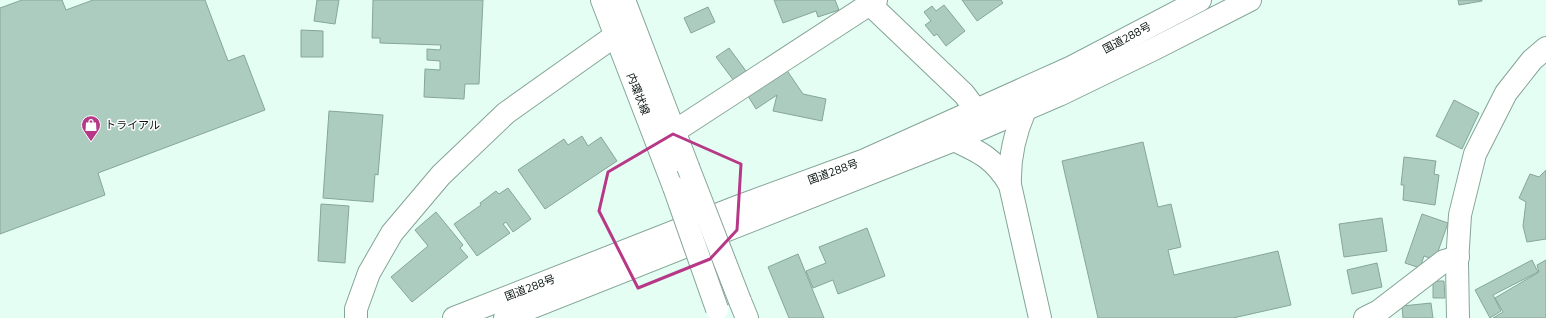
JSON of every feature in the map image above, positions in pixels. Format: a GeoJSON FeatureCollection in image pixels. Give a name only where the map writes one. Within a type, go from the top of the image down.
{"type":"FeatureCollection","features":[{"type":"Feature","properties":{"kind":"main road","name":"内環状線"},"geometry":{"type":"LineString","coordinates":[[602,0],[624,29],[675,131],[744,309]]}},
{"type":"Feature","properties":{"kind":"main road","name":"内環状線"},"geometry":{"type":"LineString","coordinates":[[624,0],[624,29],[674,187],[719,314]]}},
{"type":"Feature","properties":{"kind":"main road","name":"国道288号"},"geometry":{"type":"LineString","coordinates":[[454,318],[737,207],[865,160],[1072,67],[1200,0]]}},
{"type":"Feature","properties":{"kind":"main road","name":"国道288号"},"geometry":{"type":"LineString","coordinates":[[505,318],[954,140],[1025,110],[1060,95],[1250,0]]}},
{"type":"Feature","properties":{"kind":"main road"},"geometry":{"type":"LineString","coordinates":[[675,131],[872,1],[964,94],[974,111]]}},
{"type":"Feature","properties":{"kind":"main road"},"geometry":{"type":"LineString","coordinates":[[356,318],[356,309],[368,273],[392,233],[441,175],[506,113],[624,29]]}},
{"type":"Feature","properties":{"kind":"main road"},"geometry":{"type":"LineString","coordinates":[[1458,318],[1460,215],[1475,154],[1506,93],[1532,60],[1546,48]]}},
{"type":"Feature","properties":{"kind":"main road"},"geometry":{"type":"LineString","coordinates":[[1025,110],[1020,122],[1011,157],[1009,169],[1010,185],[1040,318]]}},
{"type":"Feature","properties":{"kind":"main road"},"geometry":{"type":"LineString","coordinates":[[954,140],[978,151],[992,162],[1002,171],[1010,185]]}},
{"type":"Feature","properties":{"kind":"main road"},"geometry":{"type":"LineString","coordinates":[[1364,318],[1379,311],[1444,261],[1458,257]]}},
{"type":"Feature","properties":{"kind":"highlighted area"},"geometry":{"type":"Polygon","coordinates":[[[673,134],[741,164],[737,230],[710,259],[638,288],[599,211],[608,172],[673,134]]]}},
{"type":"Feature","properties":{"kind":"building","name":"トライアル"},"geometry":{"type":"Polygon","coordinates":[[[22,0],[62,0],[66,10],[93,0],[205,0],[228,61],[244,55],[265,110],[98,173],[105,195],[0,234],[0,8],[22,0]]]}},
{"type":"Feature","properties":{"kind":"building"},"geometry":{"type":"Polygon","coordinates":[[[317,0],[339,0],[335,24],[314,21],[317,0]]]}},
{"type":"Feature","properties":{"kind":"building"},"geometry":{"type":"Polygon","coordinates":[[[373,0],[483,0],[479,84],[465,84],[464,99],[424,97],[425,69],[440,70],[440,61],[427,60],[427,49],[440,50],[441,45],[380,43],[380,38],[372,38],[373,0]]]}},
{"type":"Feature","properties":{"kind":"building"},"geometry":{"type":"Polygon","coordinates":[[[774,0],[835,0],[839,10],[818,17],[816,11],[783,23],[774,0]]]}},
{"type":"Feature","properties":{"kind":"building"},"geometry":{"type":"Polygon","coordinates":[[[962,0],[1001,0],[1003,3],[977,21],[962,0]]]}},
{"type":"Feature","properties":{"kind":"building"},"geometry":{"type":"Polygon","coordinates":[[[1458,0],[1482,0],[1482,1],[1459,5],[1458,0]]]}},
{"type":"Feature","properties":{"kind":"building"},"geometry":{"type":"Polygon","coordinates":[[[944,5],[965,31],[946,46],[937,34],[934,36],[925,25],[931,21],[924,12],[932,6],[936,11],[944,5]]]}},
{"type":"Feature","properties":{"kind":"building"},"geometry":{"type":"Polygon","coordinates":[[[708,7],[715,22],[691,33],[684,18],[708,7]]]}},
{"type":"Feature","properties":{"kind":"building"},"geometry":{"type":"Polygon","coordinates":[[[301,30],[323,31],[323,57],[301,57],[301,30]]]}},
{"type":"Feature","properties":{"kind":"building"},"geometry":{"type":"Polygon","coordinates":[[[729,48],[746,71],[734,81],[716,57],[729,48]]]}},
{"type":"Feature","properties":{"kind":"building"},"geometry":{"type":"Polygon","coordinates":[[[786,69],[803,94],[826,99],[822,121],[773,111],[777,95],[756,109],[748,96],[786,69]]]}},
{"type":"Feature","properties":{"kind":"building"},"geometry":{"type":"Polygon","coordinates":[[[1454,100],[1479,113],[1462,149],[1436,136],[1454,100]]]}},
{"type":"Feature","properties":{"kind":"building"},"geometry":{"type":"Polygon","coordinates":[[[329,111],[383,115],[378,175],[375,174],[373,202],[323,198],[329,111]]]}},
{"type":"Feature","properties":{"kind":"building"},"geometry":{"type":"Polygon","coordinates":[[[582,136],[588,146],[601,137],[617,161],[545,209],[518,170],[564,139],[568,145],[582,136]]]}},
{"type":"Feature","properties":{"kind":"building"},"geometry":{"type":"Polygon","coordinates":[[[1143,142],[1158,207],[1171,204],[1181,247],[1168,250],[1174,275],[1278,251],[1291,305],[1233,318],[1098,318],[1062,161],[1143,142]]]}},
{"type":"Feature","properties":{"kind":"building"},"geometry":{"type":"Polygon","coordinates":[[[1404,157],[1436,161],[1434,174],[1439,175],[1435,205],[1403,200],[1404,185],[1401,185],[1404,157]]]}},
{"type":"Feature","properties":{"kind":"building"},"geometry":{"type":"Polygon","coordinates":[[[1546,170],[1546,239],[1527,242],[1523,226],[1526,202],[1519,198],[1530,174],[1539,177],[1546,170]]]}},
{"type":"Feature","properties":{"kind":"building"},"geometry":{"type":"Polygon","coordinates":[[[508,188],[531,219],[513,232],[506,222],[503,224],[510,233],[477,256],[454,224],[481,205],[480,203],[496,191],[499,194],[508,188]]]}},
{"type":"Feature","properties":{"kind":"building"},"geometry":{"type":"Polygon","coordinates":[[[321,204],[349,206],[345,263],[318,261],[321,204]]]}},
{"type":"Feature","properties":{"kind":"building"},"geometry":{"type":"Polygon","coordinates":[[[436,212],[463,245],[460,248],[468,257],[412,302],[391,277],[428,246],[415,230],[436,212]]]}},
{"type":"Feature","properties":{"kind":"building"},"geometry":{"type":"Polygon","coordinates":[[[1422,214],[1448,223],[1435,260],[1424,256],[1420,268],[1405,263],[1422,214]]]}},
{"type":"Feature","properties":{"kind":"building"},"geometry":{"type":"Polygon","coordinates":[[[1382,218],[1387,251],[1344,257],[1339,224],[1382,218]]]}},
{"type":"Feature","properties":{"kind":"building"},"geometry":{"type":"Polygon","coordinates":[[[867,228],[885,276],[838,294],[833,280],[813,288],[806,271],[826,263],[819,247],[867,228]]]}},
{"type":"Feature","properties":{"kind":"building"},"geometry":{"type":"Polygon","coordinates":[[[798,254],[824,318],[789,318],[768,267],[798,254]]]}},
{"type":"Feature","properties":{"kind":"building"},"geometry":{"type":"Polygon","coordinates":[[[1532,260],[1538,272],[1493,295],[1501,311],[1490,318],[1475,290],[1532,260]]]}},
{"type":"Feature","properties":{"kind":"building"},"geometry":{"type":"Polygon","coordinates":[[[1546,260],[1546,318],[1493,318],[1503,312],[1495,298],[1539,272],[1537,265],[1546,260]]]}},
{"type":"Feature","properties":{"kind":"building"},"geometry":{"type":"Polygon","coordinates":[[[1377,263],[1382,287],[1352,294],[1347,270],[1377,263]]]}},
{"type":"Feature","properties":{"kind":"building"},"geometry":{"type":"Polygon","coordinates":[[[1433,281],[1444,281],[1445,298],[1433,298],[1433,281]]]}},
{"type":"Feature","properties":{"kind":"building"},"geometry":{"type":"Polygon","coordinates":[[[1431,303],[1433,318],[1403,318],[1402,306],[1431,303]]]}},
{"type":"Feature","properties":{"kind":"place","name":"トライアル"},"geometry":{"type":"Point","coordinates":[91,142]}}]}
